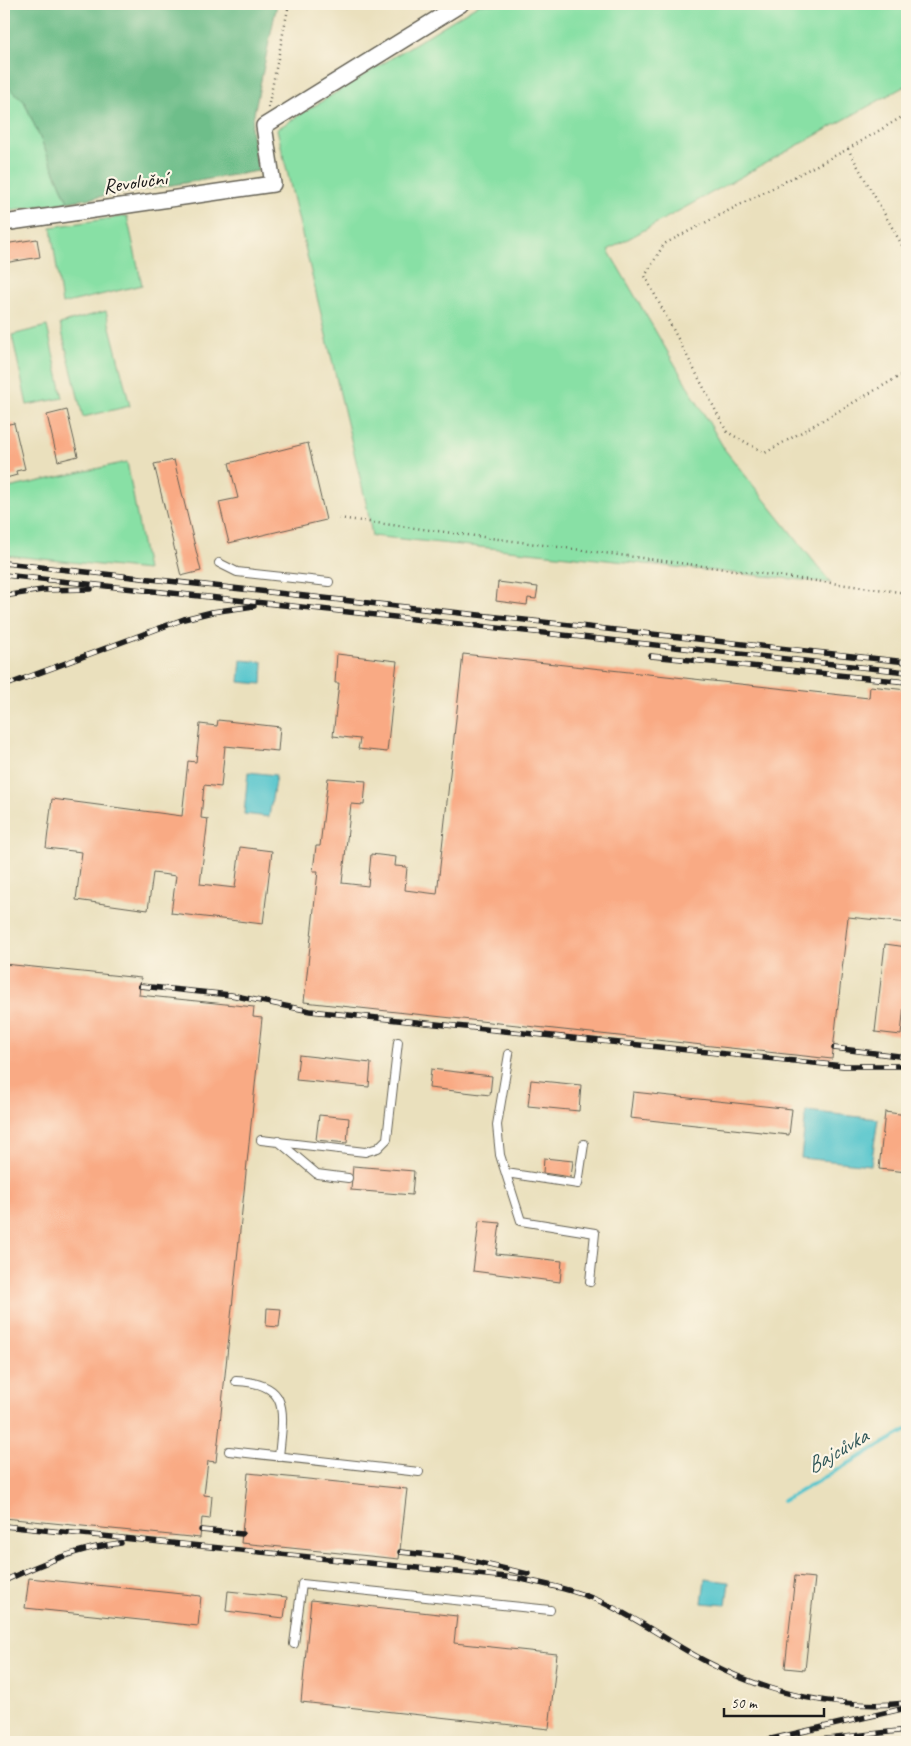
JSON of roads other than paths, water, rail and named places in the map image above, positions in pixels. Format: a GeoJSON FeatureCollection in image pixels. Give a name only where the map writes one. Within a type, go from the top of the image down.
{"type":"FeatureCollection","features":[{"type":"Feature","properties":{"kind":"street","name":"Revoluční"},"geometry":{"type":"LineString","coordinates":[[4,223],[273,184],[264,126],[461,4]]}},
{"type":"Feature","properties":{"kind":"lane"},"geometry":{"type":"LineString","coordinates":[[219,563],[237,572],[329,582]]}},
{"type":"Feature","properties":{"kind":"lane"},"geometry":{"type":"LineString","coordinates":[[262,1140],[365,1152],[378,1148],[387,1139],[398,1042]]}},
{"type":"Feature","properties":{"kind":"lane"},"geometry":{"type":"LineString","coordinates":[[509,1054],[497,1125],[500,1155],[521,1221],[595,1233],[590,1282]]}},
{"type":"Feature","properties":{"kind":"lane"},"geometry":{"type":"LineString","coordinates":[[278,1142],[317,1174],[348,1178]]}},
{"type":"Feature","properties":{"kind":"lane"},"geometry":{"type":"LineString","coordinates":[[506,1173],[578,1184],[584,1144]]}},
{"type":"Feature","properties":{"kind":"lane"},"geometry":{"type":"LineString","coordinates":[[236,1381],[255,1382],[268,1388],[278,1397],[283,1412],[279,1456]]}},
{"type":"Feature","properties":{"kind":"lane"},"geometry":{"type":"LineString","coordinates":[[229,1451],[419,1472]]}},
{"type":"Feature","properties":{"kind":"lane"},"geometry":{"type":"LineString","coordinates":[[294,1644],[302,1584],[550,1610]]}},
{"type":"Feature","properties":{"kind":"water"},"geometry":{"type":"Polygon","coordinates":[[[241,660],[263,662],[262,684],[239,682],[241,660]]]}},
{"type":"Feature","properties":{"kind":"water"},"geometry":{"type":"Polygon","coordinates":[[[248,772],[276,775],[269,817],[244,814],[248,772]]]}},
{"type":"Feature","properties":{"kind":"water"},"geometry":{"type":"Polygon","coordinates":[[[806,1111],[878,1119],[871,1165],[801,1158],[806,1111]]]}},
{"type":"Feature","properties":{"kind":"water"},"geometry":{"type":"Polygon","coordinates":[[[705,1579],[729,1582],[726,1605],[702,1603],[705,1579]]]}},
{"type":"Feature","properties":{"kind":"waterway"},"geometry":{"type":"LineString","coordinates":[[4,8],[7,4]]}},
{"type":"Feature","properties":{"kind":"waterway","name":"Bajcůvka"},"geometry":{"type":"LineString","coordinates":[[783,1501],[907,1430]]}},
{"type":"Feature","properties":{"kind":"railway"},"geometry":{"type":"LineString","coordinates":[[4,563],[907,662]]}},
{"type":"Feature","properties":{"kind":"railway"},"geometry":{"type":"LineString","coordinates":[[4,575],[907,672]]}},
{"type":"Feature","properties":{"kind":"railway"},"geometry":{"type":"LineString","coordinates":[[4,596],[42,590],[91,589]]}},
{"type":"Feature","properties":{"kind":"railway"},"geometry":{"type":"LineString","coordinates":[[4,686],[184,619],[212,612],[254,606]]}},
{"type":"Feature","properties":{"kind":"railway"},"geometry":{"type":"LineString","coordinates":[[651,656],[907,682]]}},
{"type":"Feature","properties":{"kind":"railway"},"geometry":{"type":"LineString","coordinates":[[140,986],[231,995],[310,1011],[843,1066],[907,1066]]}},
{"type":"Feature","properties":{"kind":"railway"},"geometry":{"type":"LineString","coordinates":[[834,1048],[907,1057]]}},
{"type":"Feature","properties":{"kind":"railway"},"geometry":{"type":"LineString","coordinates":[[4,1526],[517,1578],[567,1590],[597,1600],[626,1614],[709,1663],[732,1674],[780,1691],[831,1702],[882,1705],[907,1703]]}},
{"type":"Feature","properties":{"kind":"railway"},"geometry":{"type":"LineString","coordinates":[[201,1530],[242,1534]]}},
{"type":"Feature","properties":{"kind":"railway"},"geometry":{"type":"LineString","coordinates":[[4,1581],[32,1568],[76,1552],[121,1543]]}},
{"type":"Feature","properties":{"kind":"railway"},"geometry":{"type":"LineString","coordinates":[[400,1552],[458,1558],[528,1574]]}},
{"type":"Feature","properties":{"kind":"railway"},"geometry":{"type":"LineString","coordinates":[[758,1742],[906,1708]]}},
{"type":"Feature","properties":{"kind":"railway"},"geometry":{"type":"LineString","coordinates":[[801,1742],[907,1730]]}},
{"type":"Feature","properties":{"kind":"railway"},"geometry":{"type":"LineString","coordinates":[[902,1742],[907,1740]]}}]}
